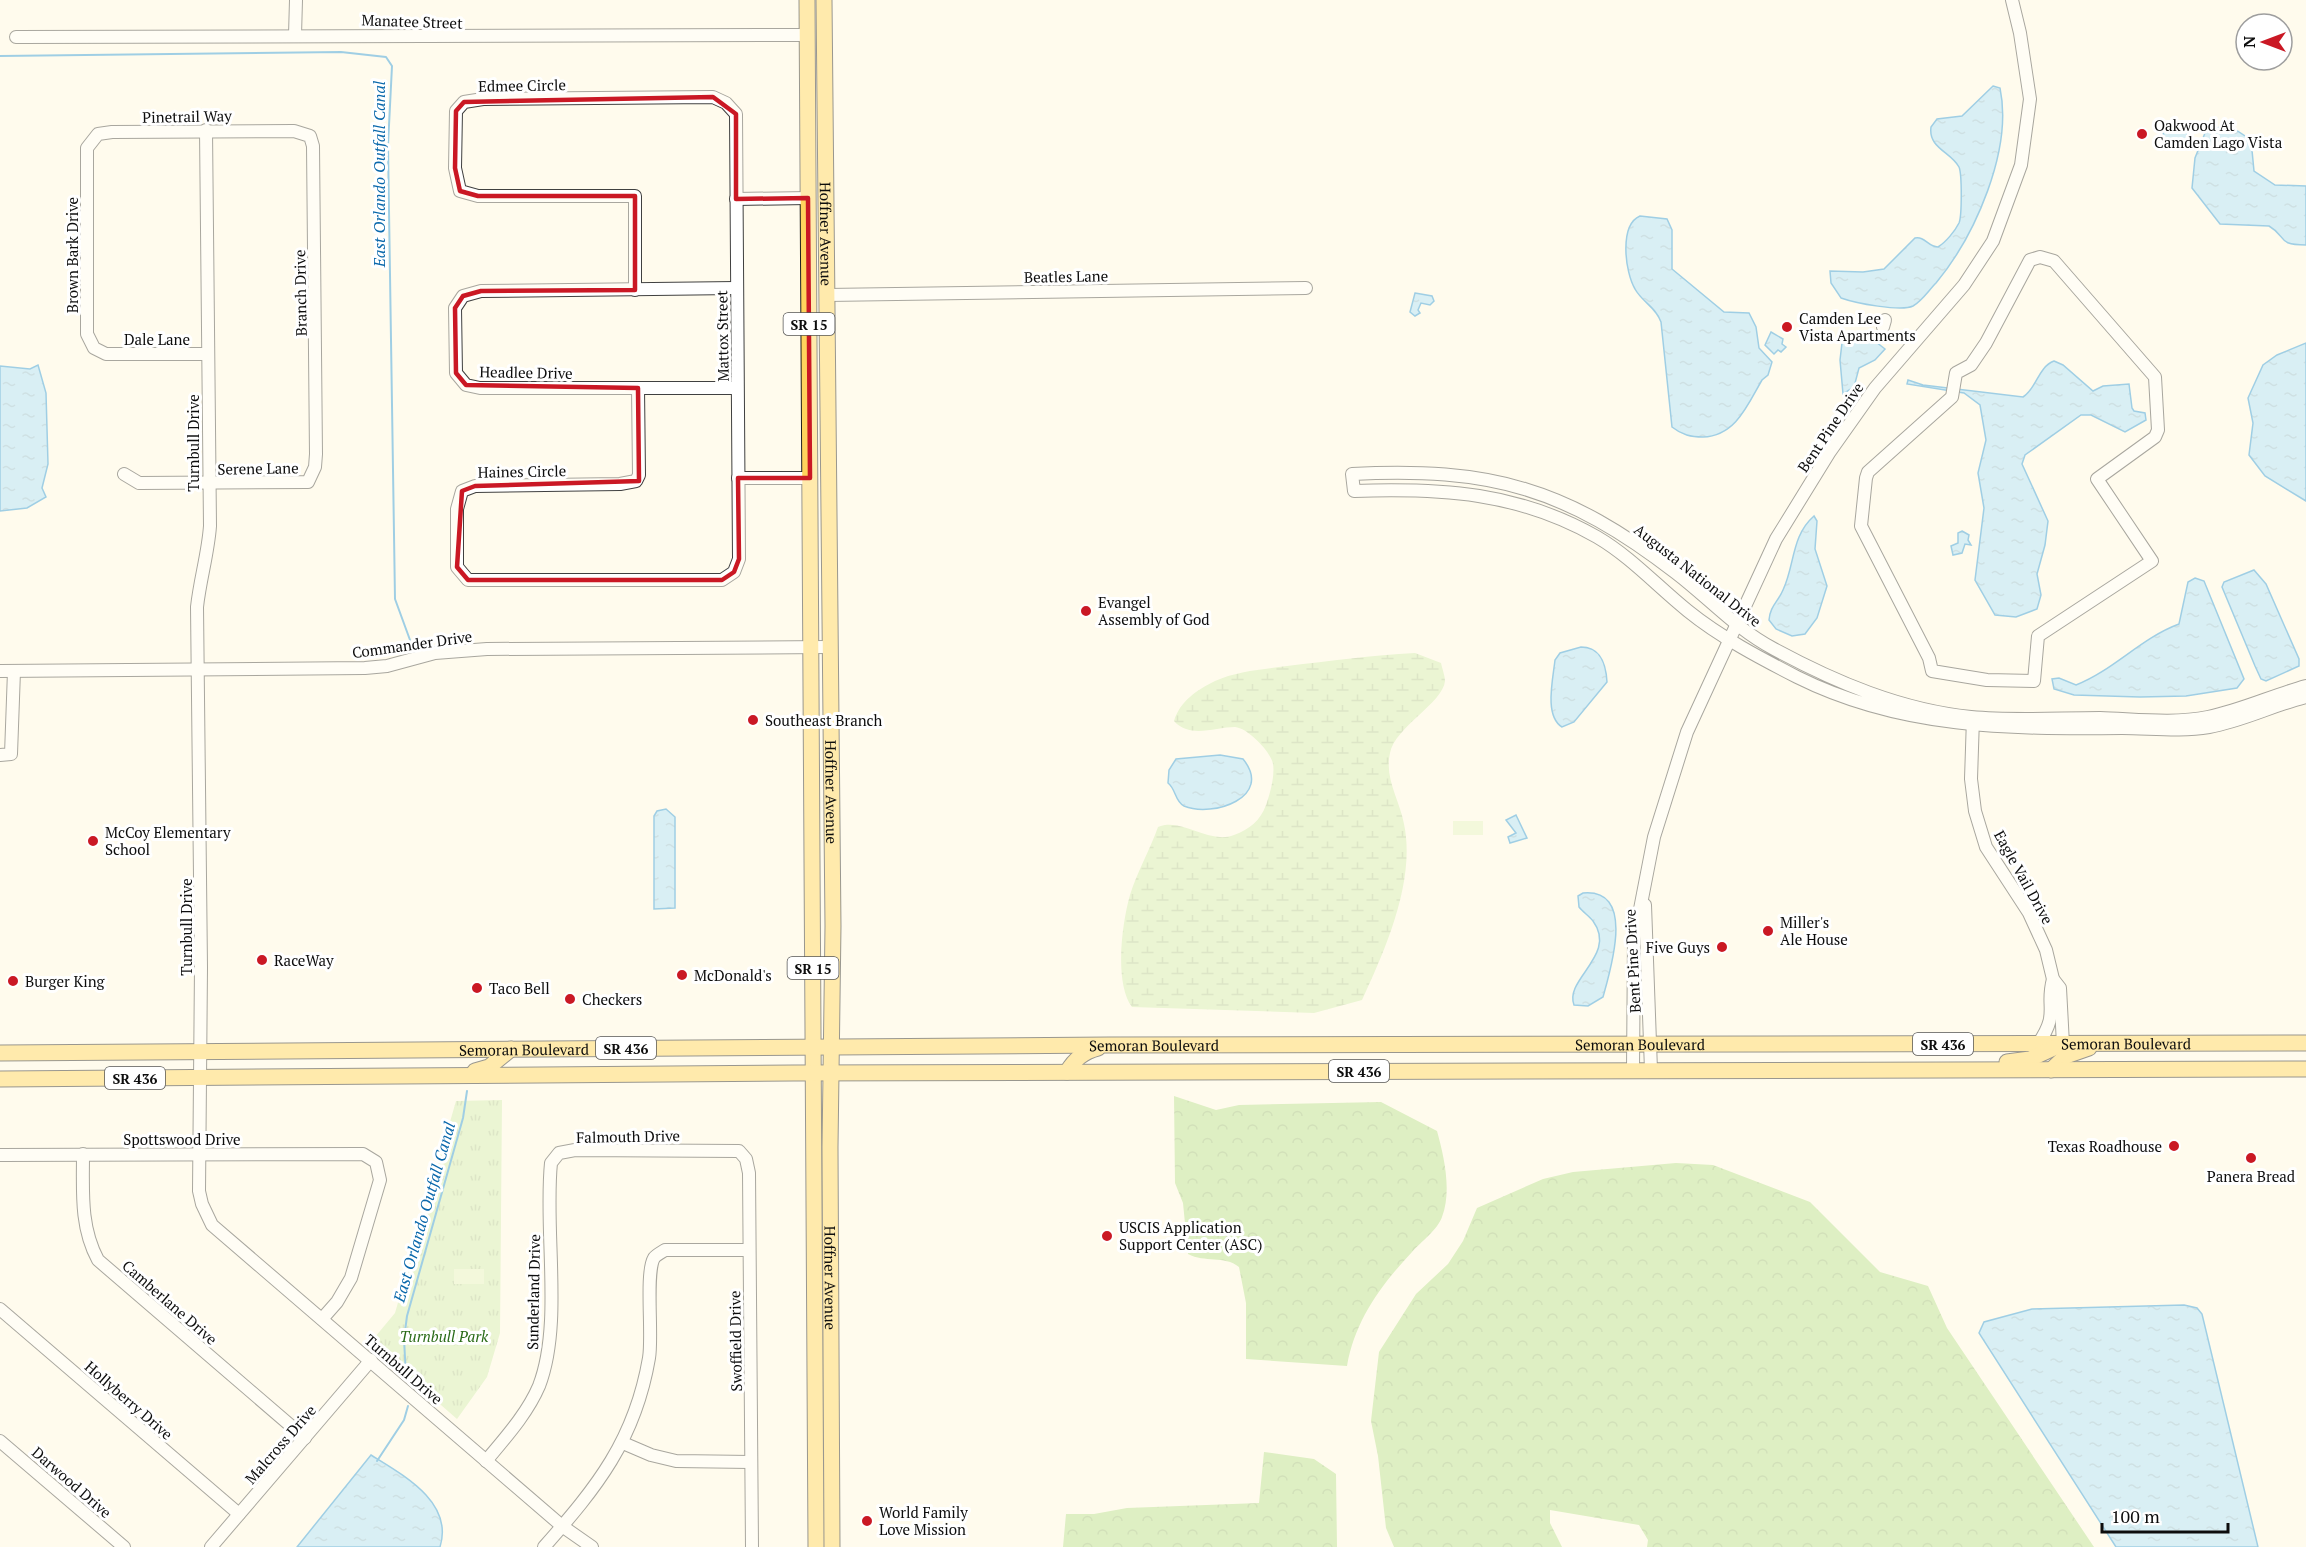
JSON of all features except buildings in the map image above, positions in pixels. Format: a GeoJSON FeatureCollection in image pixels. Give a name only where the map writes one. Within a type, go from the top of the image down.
{"type":"FeatureCollection","features":[{"type":"Feature","properties":{"kind":"main road","name":"Hoffner Avenue"},"geometry":{"type":"LineString","coordinates":[[807,0],[816,1547]]}},
{"type":"Feature","properties":{"kind":"main road","name":"Hoffner Avenue"},"geometry":{"type":"LineString","coordinates":[[824,0],[832,1047],[832,1547]]}},
{"type":"Feature","properties":{"kind":"main road"},"geometry":{"type":"LineString","coordinates":[[807,81],[813,91],[815,156],[817,166],[825,177]]}},
{"type":"Feature","properties":{"kind":"main road"},"geometry":{"type":"LineString","coordinates":[[808,198],[816,207],[820,217],[819,284],[827,295]]}},
{"type":"Feature","properties":{"kind":"main road"},"geometry":{"type":"LineString","coordinates":[[2051,1070],[2066,1056],[2106,1043]]}},
{"type":"Feature","properties":{"kind":"main road","name":"Semoran Boulevard"},"geometry":{"type":"LineString","coordinates":[[0,1053],[813,1047],[2306,1043]]}},
{"type":"Feature","properties":{"kind":"main road"},"geometry":{"type":"LineString","coordinates":[[1966,1069],[2030,1059],[2063,1044]]}},
{"type":"Feature","properties":{"kind":"main road"},"geometry":{"type":"LineString","coordinates":[[1067,1072],[1086,1051],[1109,1046]]}},
{"type":"Feature","properties":{"kind":"main road"},"geometry":{"type":"LineString","coordinates":[[463,1075],[489,1067],[511,1049]]}},
{"type":"Feature","properties":{"kind":"main road","name":"Semoran Boulevard"},"geometry":{"type":"LineString","coordinates":[[0,1079],[813,1073],[2306,1069]]}},
{"type":"Feature","properties":{"kind":"main road"},"geometry":{"type":"LineString","coordinates":[[815,1468],[821,1478],[821,1547]]}},
{"type":"Feature","properties":{"kind":"street"},"geometry":{"type":"LineString","coordinates":[[295,35],[296,0]]}},
{"type":"Feature","properties":{"kind":"street","name":"Bent Pine Drive"},"geometry":{"type":"LineString","coordinates":[[1634,1071],[1634,940],[1654,837],[1687,732],[1776,539],[1829,453],[1875,388],[1964,285],[1993,241],[2021,165],[2030,99],[2020,33],[2012,0]]}},
{"type":"Feature","properties":{"kind":"street","name":"Manatee Street"},"geometry":{"type":"LineString","coordinates":[[16,37],[295,35],[437,38],[807,35]]}},
{"type":"Feature","properties":{"kind":"street","name":"Edmee Circle"},"geometry":{"type":"LineString","coordinates":[[635,290],[635,196],[478,196],[460,191],[454,168],[456,111],[464,102],[483,99],[713,97],[726,103]]}},
{"type":"Feature","properties":{"kind":"street","name":"Mattox Street"},"geometry":{"type":"LineString","coordinates":[[726,103],[736,114],[739,559],[734,572]]}},
{"type":"Feature","properties":{"kind":"street","name":"Turnbull Drive"},"geometry":{"type":"LineString","coordinates":[[206,130],[208,552],[200,581],[197,607],[201,1077],[199,1154],[202,1204],[212,1225],[562,1526],[592,1547]]}},
{"type":"Feature","properties":{"kind":"street","name":"Pinetrail Way"},"geometry":{"type":"LineString","coordinates":[[87,148],[98,134],[112,132],[294,131]]}},
{"type":"Feature","properties":{"kind":"street","name":"Branch Drive"},"geometry":{"type":"LineString","coordinates":[[294,131],[310,136],[313,146],[315,467]]}},
{"type":"Feature","properties":{"kind":"street","name":"Brown Bark Drive"},"geometry":{"type":"LineString","coordinates":[[87,148],[87,334],[94,348],[106,354]]}},
{"type":"Feature","properties":{"kind":"street"},"geometry":{"type":"LineString","coordinates":[[736,199],[808,198]]}},
{"type":"Feature","properties":{"kind":"street"},"geometry":{"type":"LineString","coordinates":[[2040,257],[2054,261],[2155,377],[2157,384],[2158,430],[2156,437],[2097,479],[2152,561],[2038,636],[2034,681],[1987,680],[1932,671],[1929,658],[1861,526],[1868,472],[1952,397],[1955,381],[1956,373],[1971,365],[1986,344],[2030,260],[2040,257]]}},
{"type":"Feature","properties":{"kind":"street","name":"Headlee Drive"},"geometry":{"type":"LineString","coordinates":[[736,288],[481,291],[463,296],[455,308],[456,373],[466,384],[480,388],[737,388]]}},
{"type":"Feature","properties":{"kind":"street","name":"Beatles Lane"},"geometry":{"type":"LineString","coordinates":[[827,295],[1306,288]]}},
{"type":"Feature","properties":{"kind":"street","name":"Dale Lane"},"geometry":{"type":"LineString","coordinates":[[106,354],[208,354]]}},
{"type":"Feature","properties":{"kind":"street","name":"Haines Circle"},"geometry":{"type":"LineString","coordinates":[[638,388],[639,475],[636,481],[620,484],[475,486],[462,491],[457,509],[458,567],[468,580],[480,582],[722,580],[734,572]]}},
{"type":"Feature","properties":{"kind":"street","name":"Serene Lane"},"geometry":{"type":"LineString","coordinates":[[124,474],[139,483],[308,482],[315,467]]}},
{"type":"Feature","properties":{"kind":"street","name":"Augusta National Drive"},"geometry":{"type":"LineString","coordinates":[[2306,687],[2246,708],[2205,717],[1972,722],[1854,688],[1773,648],[1736,626],[1679,575],[1646,550],[1596,518],[1531,490],[1457,474],[1412,471],[1352,474],[1354,491],[1424,488],[1472,493],[1555,516],[1597,537],[1636,564],[1689,612],[1730,639],[1799,678],[1875,707],[1925,719],[2038,730],[2205,728],[2252,717],[2306,697]]}},
{"type":"Feature","properties":{"kind":"street"},"geometry":{"type":"LineString","coordinates":[[738,478],[810,478]]}},
{"type":"Feature","properties":{"kind":"street"},"geometry":{"type":"LineString","coordinates":[[1524,506],[1531,490]]}},
{"type":"Feature","properties":{"kind":"street","name":"Commander Drive"},"geometry":{"type":"LineString","coordinates":[[0,671],[365,668],[387,666],[435,653],[478,649],[828,647]]}},
{"type":"Feature","properties":{"kind":"street"},"geometry":{"type":"LineString","coordinates":[[0,755],[11,754],[14,671]]}},
{"type":"Feature","properties":{"kind":"street","name":"Eagle Vail Drive"},"geometry":{"type":"LineString","coordinates":[[1972,722],[1971,779],[1986,847],[2029,913],[2046,950],[2053,979],[2060,988],[2063,1044]]}},
{"type":"Feature","properties":{"kind":"street","name":"Bent Pine Drive"},"geometry":{"type":"LineString","coordinates":[[1644,886],[1651,1071]]}},
{"type":"Feature","properties":{"kind":"street","name":"Eagle Vail Drive"},"geometry":{"type":"LineString","coordinates":[[2038,1044],[2051,1022],[2050,989],[2053,979]]}},
{"type":"Feature","properties":{"kind":"street","name":"Falmouth Drive"},"geometry":{"type":"LineString","coordinates":[[549,1178],[551,1163],[559,1153],[575,1150],[725,1150]]}},
{"type":"Feature","properties":{"kind":"street","name":"Swoffield Drive"},"geometry":{"type":"LineString","coordinates":[[725,1150],[739,1151],[746,1159],[749,1173],[752,1547]]}},
{"type":"Feature","properties":{"kind":"street","name":"Camberlane Drive"},"geometry":{"type":"LineString","coordinates":[[83,1154],[84,1217],[88,1243],[98,1260],[305,1438]]}},
{"type":"Feature","properties":{"kind":"street","name":"Spottswood Drive"},"geometry":{"type":"LineString","coordinates":[[0,1155],[363,1154],[376,1162],[380,1180],[351,1278],[337,1302],[322,1319]]}},
{"type":"Feature","properties":{"kind":"street","name":"Sunderland Drive"},"geometry":{"type":"LineString","coordinates":[[486,1461],[515,1426],[538,1387],[549,1352],[549,1178]]}},
{"type":"Feature","properties":{"kind":"street"},"geometry":{"type":"LineString","coordinates":[[544,1547],[594,1489],[623,1443],[645,1382],[652,1342],[651,1275],[655,1258],[665,1250],[749,1250]]}},
{"type":"Feature","properties":{"kind":"street","name":"Hollyberry Drive"},"geometry":{"type":"LineString","coordinates":[[0,1309],[239,1514]]}},
{"type":"Feature","properties":{"kind":"street","name":"Malcross Drive"},"geometry":{"type":"LineString","coordinates":[[211,1547],[370,1360]]}},
{"type":"Feature","properties":{"kind":"street","name":"Darwood Drive"},"geometry":{"type":"LineString","coordinates":[[0,1441],[124,1547]]}},
{"type":"Feature","properties":{"kind":"street"},"geometry":{"type":"LineString","coordinates":[[623,1443],[651,1455],[676,1461],[751,1462]]}},
{"type":"Feature","properties":{"kind":"highlighted area"},"geometry":{"type":"Polygon","coordinates":[[[713,97],[736,114],[736,199],[808,198],[810,478],[738,478],[739,559],[734,572],[722,580],[480,582],[468,580],[457,567],[462,491],[475,486],[639,481],[638,388],[466,385],[456,373],[455,308],[463,296],[481,291],[635,290],[635,196],[478,196],[460,191],[455,168],[456,111],[464,102],[713,97]]]}},
{"type":"Feature","properties":{"kind":"green space"},"geometry":{"type":"Polygon","coordinates":[[[1415,653],[1441,663],[1445,681],[1436,698],[1400,734],[1390,753],[1389,771],[1404,824],[1407,846],[1406,869],[1389,937],[1362,1000],[1314,1013],[1132,1007],[1126,996],[1121,968],[1124,921],[1133,886],[1158,827],[1176,825],[1215,837],[1240,833],[1254,824],[1261,816],[1268,801],[1273,779],[1273,764],[1268,753],[1258,741],[1235,727],[1203,731],[1187,730],[1174,721],[1180,708],[1196,692],[1215,681],[1241,673],[1351,658],[1415,653]]]}},
{"type":"Feature","properties":{"kind":"green space"},"geometry":{"type":"Polygon","coordinates":[[[1453,821],[1483,821],[1483,835],[1453,835],[1453,821]]]}},
{"type":"Feature","properties":{"kind":"green space"},"geometry":{"type":"Polygon","coordinates":[[[1174,1096],[1216,1110],[1239,1105],[1381,1102],[1437,1131],[1447,1185],[1442,1217],[1433,1231],[1390,1277],[1371,1304],[1356,1333],[1347,1366],[1246,1359],[1246,1303],[1239,1267],[1227,1261],[1194,1257],[1188,1254],[1183,1203],[1175,1183],[1174,1096]]]}},
{"type":"Feature","properties":{"kind":"green space","name":"Turnbull Park"},"geometry":{"type":"Polygon","coordinates":[[[502,1100],[500,1333],[487,1377],[457,1419],[370,1343],[395,1313],[456,1101],[502,1100]]]}},
{"type":"Feature","properties":{"kind":"green space"},"geometry":{"type":"Polygon","coordinates":[[[1676,1163],[1713,1165],[1810,1202],[1880,1272],[1928,1286],[1947,1328],[2094,1547],[1647,1547],[1648,1540],[1639,1525],[1550,1510],[1550,1523],[1562,1547],[1394,1547],[1386,1528],[1378,1456],[1371,1421],[1379,1352],[1416,1294],[1448,1264],[1463,1241],[1477,1208],[1543,1179],[1573,1172],[1676,1163]]]}},
{"type":"Feature","properties":{"kind":"green space"},"geometry":{"type":"Polygon","coordinates":[[[454,1269],[484,1269],[484,1284],[454,1284],[454,1269]]]}},
{"type":"Feature","properties":{"kind":"green space"},"geometry":{"type":"Polygon","coordinates":[[[1264,1452],[1314,1459],[1336,1474],[1337,1547],[1063,1547],[1066,1514],[1094,1514],[1127,1508],[1259,1503],[1264,1452]]]}},
{"type":"Feature","properties":{"kind":"water"},"geometry":{"type":"Polygon","coordinates":[[[1993,86],[2000,88],[2003,112],[1996,165],[1977,217],[1950,264],[1925,295],[1913,306],[1907,308],[1867,304],[1841,298],[1831,283],[1830,271],[1863,272],[1884,269],[1915,238],[1938,247],[1955,229],[1961,212],[1960,171],[1955,162],[1936,145],[1931,134],[1931,127],[1937,119],[1962,116],[1993,86]]]}},
{"type":"Feature","properties":{"kind":"water"},"geometry":{"type":"Polygon","coordinates":[[[2227,124],[2251,140],[2254,171],[2275,185],[2306,186],[2306,245],[2286,242],[2269,226],[2220,224],[2192,188],[2195,158],[2205,133],[2227,124]]]}},
{"type":"Feature","properties":{"kind":"water"},"geometry":{"type":"Polygon","coordinates":[[[2170,128],[2174,132],[2187,130],[2187,145],[2183,146],[2176,139],[2166,141],[2163,133],[2170,128]]]}},
{"type":"Feature","properties":{"kind":"water"},"geometry":{"type":"Polygon","coordinates":[[[1640,216],[1667,219],[1672,230],[1672,269],[1724,312],[1749,313],[1756,327],[1759,348],[1772,362],[1768,375],[1762,380],[1740,417],[1724,431],[1714,435],[1691,436],[1672,427],[1661,322],[1656,312],[1635,289],[1627,261],[1629,229],[1633,221],[1640,216]]]}},
{"type":"Feature","properties":{"kind":"water"},"geometry":{"type":"Polygon","coordinates":[[[1415,293],[1432,296],[1434,301],[1430,305],[1421,303],[1418,310],[1420,313],[1415,316],[1410,312],[1415,293]]]}},
{"type":"Feature","properties":{"kind":"water"},"geometry":{"type":"Polygon","coordinates":[[[1771,332],[1783,339],[1782,344],[1786,347],[1781,352],[1778,350],[1774,354],[1765,345],[1771,332]]]}},
{"type":"Feature","properties":{"kind":"water"},"geometry":{"type":"Polygon","coordinates":[[[1849,340],[1876,342],[1885,349],[1875,360],[1859,368],[1854,387],[1843,394],[1840,360],[1842,343],[1849,340]]]}},
{"type":"Feature","properties":{"kind":"water"},"geometry":{"type":"Polygon","coordinates":[[[2306,343],[2306,501],[2265,476],[2249,455],[2253,423],[2248,398],[2263,365],[2277,355],[2306,343]]]}},
{"type":"Feature","properties":{"kind":"water"},"geometry":{"type":"Polygon","coordinates":[[[2054,361],[2063,365],[2093,391],[2103,386],[2129,384],[2132,408],[2134,411],[2145,413],[2146,420],[2125,432],[2091,415],[2081,415],[2025,455],[2022,464],[2048,521],[2045,545],[2037,574],[2041,595],[2037,609],[2016,617],[1995,615],[1975,580],[1984,508],[1978,473],[1986,440],[1980,405],[1964,393],[1907,384],[1908,380],[1923,385],[2023,397],[2032,388],[2044,368],[2054,361]]]}},
{"type":"Feature","properties":{"kind":"water"},"geometry":{"type":"Polygon","coordinates":[[[38,365],[46,393],[48,464],[42,488],[46,497],[27,508],[0,511],[0,366],[30,369],[38,365]]]}},
{"type":"Feature","properties":{"kind":"water"},"geometry":{"type":"Polygon","coordinates":[[[1814,516],[1817,521],[1815,549],[1827,586],[1817,618],[1805,634],[1792,636],[1776,629],[1769,620],[1787,580],[1801,532],[1814,516]]]}},
{"type":"Feature","properties":{"kind":"water"},"geometry":{"type":"Polygon","coordinates":[[[1962,531],[1969,535],[1968,540],[1971,545],[1965,544],[1962,553],[1953,555],[1951,546],[1958,543],[1958,533],[1962,531]]]}},
{"type":"Feature","properties":{"kind":"water"},"geometry":{"type":"Polygon","coordinates":[[[2254,570],[2266,584],[2299,659],[2299,666],[2266,681],[2261,679],[2222,587],[2224,582],[2254,570]]]}},
{"type":"Feature","properties":{"kind":"water"},"geometry":{"type":"Polygon","coordinates":[[[2195,578],[2204,581],[2244,679],[2237,688],[2186,696],[2140,697],[2074,695],[2054,689],[2052,679],[2059,678],[2076,685],[2090,679],[2152,637],[2179,624],[2188,582],[2195,578]]]}},
{"type":"Feature","properties":{"kind":"water"},"geometry":{"type":"Polygon","coordinates":[[[1581,647],[1598,653],[1604,663],[1607,682],[1574,722],[1562,727],[1556,722],[1551,706],[1555,660],[1560,653],[1581,647]]]}},
{"type":"Feature","properties":{"kind":"water"},"geometry":{"type":"Polygon","coordinates":[[[1220,755],[1243,759],[1251,772],[1251,784],[1246,794],[1224,806],[1210,809],[1196,809],[1181,804],[1168,783],[1169,770],[1176,759],[1220,755]]]}},
{"type":"Feature","properties":{"kind":"water"},"geometry":{"type":"Polygon","coordinates":[[[666,809],[675,817],[675,908],[654,909],[654,816],[657,811],[666,809]]]}},
{"type":"Feature","properties":{"kind":"water"},"geometry":{"type":"Polygon","coordinates":[[[1516,815],[1527,838],[1510,843],[1508,837],[1516,833],[1506,820],[1516,815]]]}},
{"type":"Feature","properties":{"kind":"water"},"geometry":{"type":"Polygon","coordinates":[[[1583,893],[1599,895],[1610,903],[1615,916],[1616,932],[1611,968],[1603,997],[1588,1006],[1574,1005],[1573,995],[1599,945],[1599,933],[1593,921],[1579,907],[1578,896],[1583,893]]]}},
{"type":"Feature","properties":{"kind":"water"},"geometry":{"type":"Polygon","coordinates":[[[2184,1305],[2197,1308],[2202,1314],[2258,1547],[2116,1547],[1979,1333],[1984,1322],[2032,1309],[2184,1305]]]}},
{"type":"Feature","properties":{"kind":"water"},"geometry":{"type":"Polygon","coordinates":[[[371,1455],[411,1481],[433,1503],[440,1516],[442,1531],[440,1547],[297,1547],[371,1455]]]}},
{"type":"Feature","properties":{"kind":"waterway","name":"East Orlando Outfall Canal"},"geometry":{"type":"LineString","coordinates":[[0,56],[341,52],[386,57],[392,66],[388,145],[395,599],[410,640]]}},
{"type":"Feature","properties":{"kind":"waterway","name":"East Orlando Outfall Canal"},"geometry":{"type":"LineString","coordinates":[[406,1376],[404,1339],[407,1316],[463,1118],[467,1091]]}},
{"type":"Feature","properties":{"kind":"waterway","name":"East Orlando Outfall Canal"},"geometry":{"type":"LineString","coordinates":[[377,1461],[404,1420],[408,1406]]}},
{"type":"Feature","properties":{"kind":"place","name":"Oakwood At Camden Lago Vista"},"geometry":{"type":"Point","coordinates":[2142,134]}},
{"type":"Feature","properties":{"kind":"place","name":"Camden Lee Vista Apartments"},"geometry":{"type":"Point","coordinates":[1787,327]}},
{"type":"Feature","properties":{"kind":"place","name":"Evangel Assembly of God"},"geometry":{"type":"Point","coordinates":[1086,611]}},
{"type":"Feature","properties":{"kind":"place","name":"Southeast Branch"},"geometry":{"type":"Point","coordinates":[753,720]}},
{"type":"Feature","properties":{"kind":"place","name":"McCoy Elementary School"},"geometry":{"type":"Point","coordinates":[93,841]}},
{"type":"Feature","properties":{"kind":"place","name":"Miller's Ale House"},"geometry":{"type":"Point","coordinates":[1768,931]}},
{"type":"Feature","properties":{"kind":"place","name":"Five Guys"},"geometry":{"type":"Point","coordinates":[1722,947]}},
{"type":"Feature","properties":{"kind":"place","name":"RaceWay"},"geometry":{"type":"Point","coordinates":[262,960]}},
{"type":"Feature","properties":{"kind":"place","name":"McDonald's"},"geometry":{"type":"Point","coordinates":[682,975]}},
{"type":"Feature","properties":{"kind":"place","name":"Burger King"},"geometry":{"type":"Point","coordinates":[13,981]}},
{"type":"Feature","properties":{"kind":"place","name":"Taco Bell"},"geometry":{"type":"Point","coordinates":[477,988]}},
{"type":"Feature","properties":{"kind":"place","name":"Checkers"},"geometry":{"type":"Point","coordinates":[570,999]}},
{"type":"Feature","properties":{"kind":"place","name":"Texas Roadhouse"},"geometry":{"type":"Point","coordinates":[2174,1146]}},
{"type":"Feature","properties":{"kind":"place","name":"Panera Bread"},"geometry":{"type":"Point","coordinates":[2251,1158]}},
{"type":"Feature","properties":{"kind":"place","name":"USCIS Application Support Center (ASC)"},"geometry":{"type":"Point","coordinates":[1107,1236]}},
{"type":"Feature","properties":{"kind":"place","name":"World Family Love Mission"},"geometry":{"type":"Point","coordinates":[867,1521]}}]}
